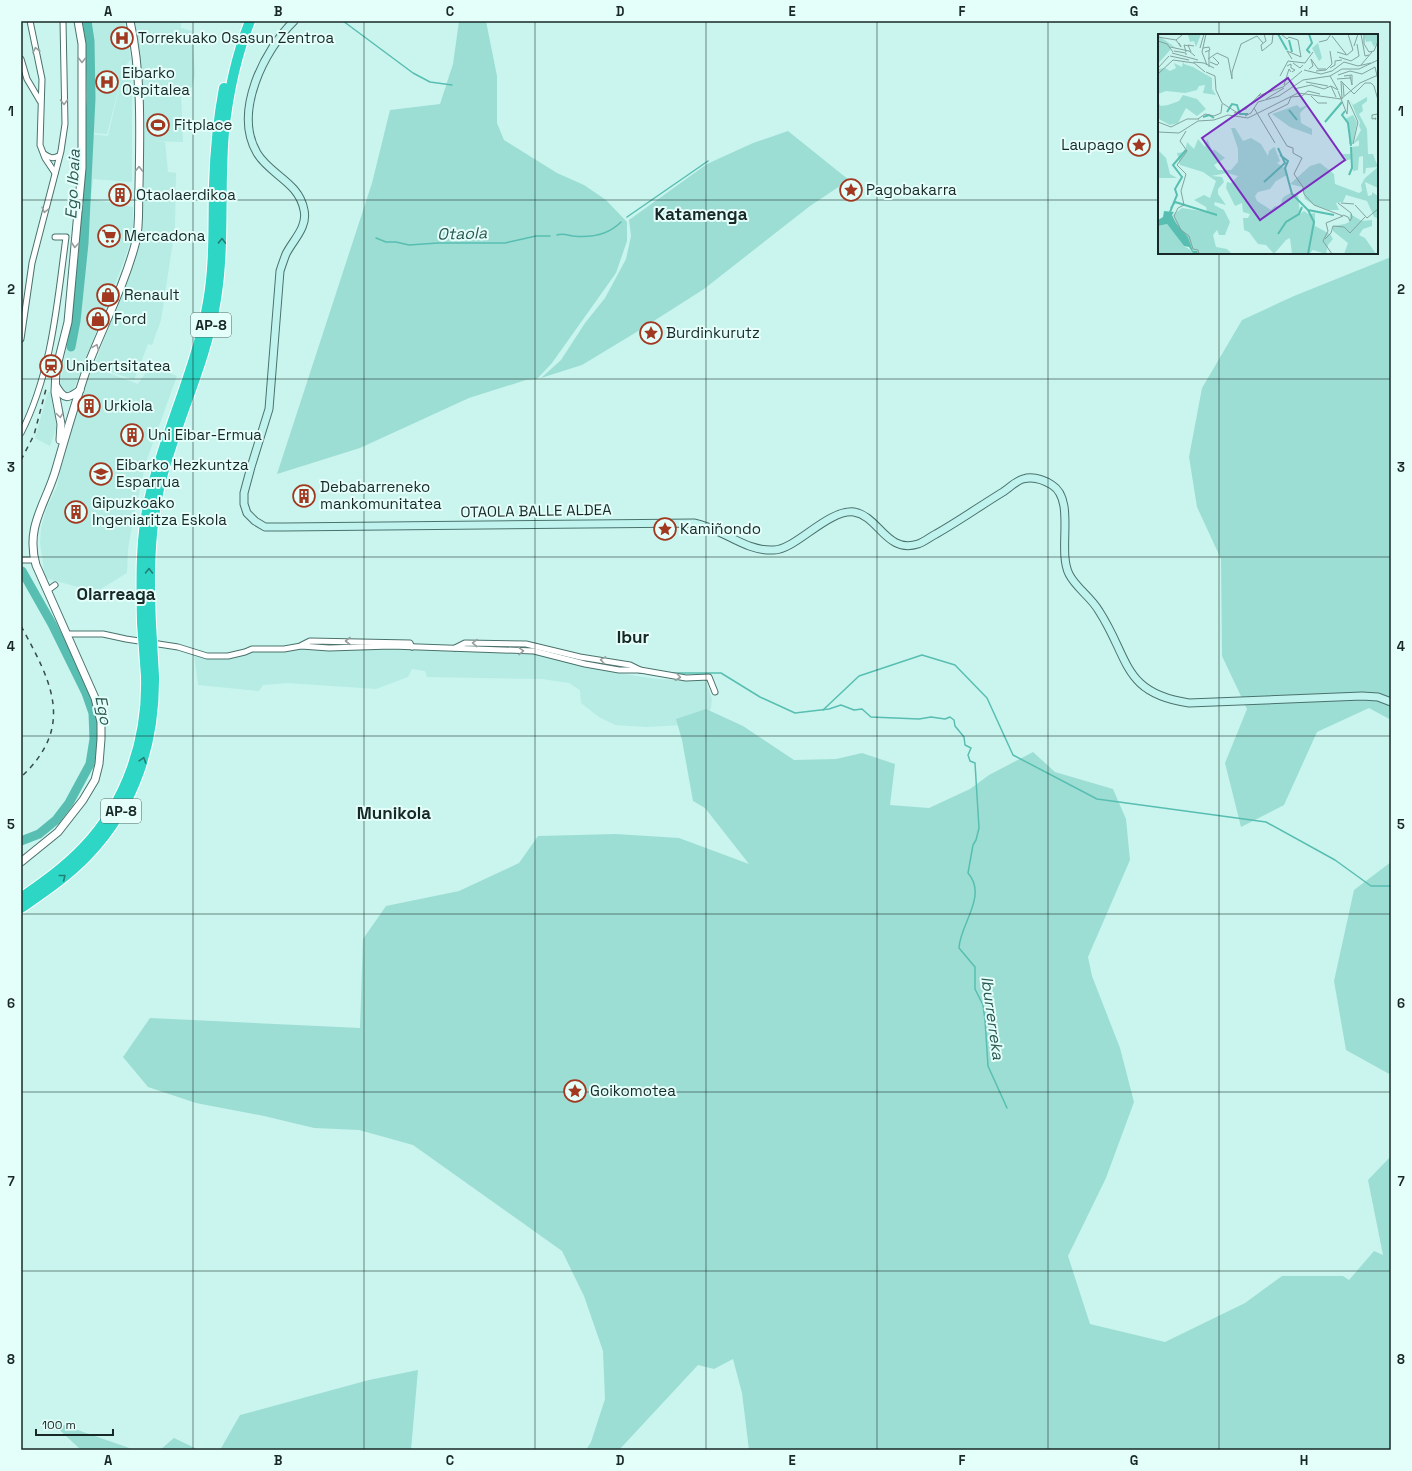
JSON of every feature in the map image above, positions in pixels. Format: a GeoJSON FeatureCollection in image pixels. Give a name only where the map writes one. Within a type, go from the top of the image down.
{"type":"FeatureCollection","features":[{"type":"Feature","properties":{"kind":"highway","name":"AP-8"},"geometry":{"type":"LineString","coordinates":[[21,908],[55,884],[88,855],[115,821],[126,802],[137,778],[146,751],[154,707],[141,564],[146,518],[160,460],[190,372],[203,328],[208,301],[213,254],[217,131],[224,89],[238,34],[243,21]]}},
{"type":"Feature","properties":{"kind":"highway","name":"AP-8"},"geometry":{"type":"LineString","coordinates":[[146,624],[154,515],[159,488],[196,378],[214,311],[222,242],[224,132],[236,64],[250,21]]}},
{"type":"Feature","properties":{"kind":"highway","name":"AP-8"},"geometry":{"type":"LineString","coordinates":[[21,898],[50,877],[83,848],[108,816],[118,799],[130,775],[139,748],[150,676]]}},
{"type":"Feature","properties":{"kind":"main road","name":"OTAOLA BALLE ALDEA"},"geometry":{"type":"LineString","coordinates":[[294,21],[273,45],[266,59],[254,85],[249,118],[251,137],[257,153],[270,168],[295,189],[305,211],[302,230],[286,254],[280,271],[269,409],[244,493],[244,504],[247,513],[255,521],[265,526],[284,528],[694,523],[706,525],[752,547],[776,551],[814,528],[848,512],[860,513],[870,519],[881,533],[895,543],[918,544],[954,524],[1023,479],[1040,479],[1055,486],[1063,498],[1064,557],[1069,574],[1094,602],[1106,621],[1132,674],[1143,686],[1155,695],[1170,700],[1189,703],[1362,696],[1378,697],[1391,702]]}},
{"type":"Feature","properties":{"kind":"street"},"geometry":{"type":"LineString","coordinates":[[30,21],[42,79],[40,101],[40,144],[43,153],[55,173]]}},
{"type":"Feature","properties":{"kind":"street"},"geometry":{"type":"LineString","coordinates":[[21,339],[32,263],[55,173],[65,124],[63,21]]}},
{"type":"Feature","properties":{"kind":"street"},"geometry":{"type":"LineString","coordinates":[[21,861],[58,832],[71,817],[96,780],[101,739],[99,710],[35,562],[32,542],[34,528],[52,477],[61,436],[61,424],[55,392],[56,370],[68,322],[82,168],[82,44],[78,21]]}},
{"type":"Feature","properties":{"kind":"street"},"geometry":{"type":"LineString","coordinates":[[52,477],[56,471],[65,434],[80,389],[128,267],[137,240],[139,154],[138,68],[130,21]]}},
{"type":"Feature","properties":{"kind":"street"},"geometry":{"type":"LineString","coordinates":[[21,59],[27,79],[40,101]]}},
{"type":"Feature","properties":{"kind":"street"},"geometry":{"type":"LineString","coordinates":[[33,87],[38,86],[42,79]]}},
{"type":"Feature","properties":{"kind":"street"},"geometry":{"type":"LineString","coordinates":[[43,153],[49,158],[59,156]]}},
{"type":"Feature","properties":{"kind":"street"},"geometry":{"type":"LineString","coordinates":[[21,433],[29,418],[40,384],[58,312],[66,237],[55,237]]}},
{"type":"Feature","properties":{"kind":"street"},"geometry":{"type":"LineString","coordinates":[[56,386],[61,394],[66,397],[71,397],[80,389]]}},
{"type":"Feature","properties":{"kind":"street"},"geometry":{"type":"LineString","coordinates":[[21,560],[35,562]]}},
{"type":"Feature","properties":{"kind":"street"},"geometry":{"type":"LineString","coordinates":[[47,592],[55,585]]}},
{"type":"Feature","properties":{"kind":"street"},"geometry":{"type":"LineString","coordinates":[[67,634],[103,634],[178,647],[207,656],[228,656],[252,649],[284,649],[301,646],[310,641],[410,643],[412,647],[534,651],[584,664],[619,670],[640,670],[686,678],[709,677],[715,692]]}},
{"type":"Feature","properties":{"kind":"shaded area"},"geometry":{"type":"Polygon","coordinates":[[[90,21],[124,21],[131,59],[122,70],[131,71],[132,100],[132,182],[93,179],[91,199],[133,207],[133,225],[130,243],[122,266],[73,391],[67,395],[60,389],[60,385],[66,349],[72,352],[82,301],[90,183],[88,181],[90,134],[108,136],[122,75],[107,134],[94,133],[94,50],[90,21]]]}},
{"type":"Feature","properties":{"kind":"shaded area"},"geometry":{"type":"Polygon","coordinates":[[[135,21],[181,21],[181,28],[192,31],[195,75],[192,87],[181,93],[183,142],[151,141],[165,142],[168,172],[176,173],[175,228],[161,320],[152,345],[148,344],[134,380],[94,366],[140,244],[144,191],[142,89],[150,88],[142,87],[135,21]]]}},
{"type":"Feature","properties":{"kind":"shaded area","name":"Eibarko Hezkuntza Esparrua"},"geometry":{"type":"Polygon","coordinates":[[[151,365],[177,376],[146,462],[128,549],[127,573],[96,592],[45,578],[40,543],[41,528],[46,510],[57,486],[74,411],[90,366],[138,384],[151,365]]]}},
{"type":"Feature","properties":{"kind":"shaded area"},"geometry":{"type":"Polygon","coordinates":[[[48,392],[53,392],[58,424],[50,446],[35,438],[48,392]]]}},
{"type":"Feature","properties":{"kind":"shaded area"},"geometry":{"type":"Polygon","coordinates":[[[329,648],[534,651],[584,666],[618,673],[656,679],[705,681],[712,698],[711,708],[702,724],[646,727],[615,725],[599,717],[581,703],[580,690],[569,683],[542,679],[427,677],[425,671],[412,669],[408,677],[376,689],[287,683],[263,685],[259,691],[198,685],[194,654],[228,656],[252,649],[329,648]]]}},
{"type":"Feature","properties":{"kind":"green space"},"geometry":{"type":"Polygon","coordinates":[[[459,21],[486,21],[497,76],[497,123],[504,140],[557,173],[584,185],[606,200],[627,222],[627,241],[616,273],[552,363],[537,379],[526,380],[469,398],[360,448],[277,474],[372,183],[390,110],[440,104],[453,64],[459,21]]]}},
{"type":"Feature","properties":{"kind":"green space"},"geometry":{"type":"Polygon","coordinates":[[[788,131],[849,180],[810,206],[704,289],[582,365],[541,378],[561,360],[585,323],[605,298],[626,259],[631,236],[629,220],[707,164],[753,143],[788,131]]]}},
{"type":"Feature","properties":{"kind":"green space"},"geometry":{"type":"Polygon","coordinates":[[[1391,257],[1391,720],[1369,708],[1317,732],[1284,805],[1241,827],[1225,763],[1247,709],[1222,656],[1221,559],[1197,507],[1189,457],[1202,388],[1242,320],[1294,296],[1391,257]]]}},
{"type":"Feature","properties":{"kind":"green space"},"geometry":{"type":"Polygon","coordinates":[[[706,709],[743,726],[794,760],[836,759],[862,753],[895,764],[890,805],[929,808],[970,789],[989,775],[1033,752],[1055,772],[1113,789],[1126,819],[1130,860],[1088,957],[1092,976],[1120,1048],[1134,1102],[1106,1178],[1068,1256],[1090,1324],[1165,1342],[1245,1303],[1282,1276],[1343,1276],[1349,1280],[1374,1251],[1383,1255],[1368,1180],[1391,1156],[1391,1450],[749,1450],[742,1393],[733,1359],[714,1369],[698,1365],[619,1450],[586,1450],[591,1442],[605,1399],[603,1351],[584,1296],[562,1251],[413,1145],[359,1130],[314,1128],[264,1116],[196,1103],[148,1087],[123,1057],[150,1018],[360,1028],[363,939],[386,906],[459,891],[519,863],[538,836],[616,834],[679,838],[749,864],[705,808],[693,801],[682,740],[676,719],[706,709]]]}},
{"type":"Feature","properties":{"kind":"green space"},"geometry":{"type":"Polygon","coordinates":[[[1391,862],[1391,1075],[1346,1050],[1334,981],[1354,890],[1391,862]]]}},
{"type":"Feature","properties":{"kind":"green space"},"geometry":{"type":"Polygon","coordinates":[[[418,1370],[411,1450],[220,1450],[240,1415],[369,1380],[418,1370]]]}},
{"type":"Feature","properties":{"kind":"green space"},"geometry":{"type":"Polygon","coordinates":[[[49,1420],[135,1450],[81,1450],[49,1420]]]}},
{"type":"Feature","properties":{"kind":"green space"},"geometry":{"type":"Polygon","coordinates":[[[174,1438],[199,1450],[160,1450],[174,1438]]]}},
{"type":"Feature","properties":{"kind":"waterway","name":"Ego Ibaia"},"geometry":{"type":"LineString","coordinates":[[71,347],[76,321],[84,243],[91,98],[90,41],[87,21]]}},
{"type":"Feature","properties":{"kind":"waterway"},"geometry":{"type":"LineString","coordinates":[[343,21],[413,73],[430,82],[452,85]]}},
{"type":"Feature","properties":{"kind":"waterway","name":"Otaola"},"geometry":{"type":"LineString","coordinates":[[627,217],[708,161]]}},
{"type":"Feature","properties":{"kind":"waterway","name":"Otaola"},"geometry":{"type":"LineString","coordinates":[[557,235],[599,235],[611,230],[621,222]]}},
{"type":"Feature","properties":{"kind":"waterway","name":"Otaola"},"geometry":{"type":"LineString","coordinates":[[376,238],[386,242],[396,242],[409,245],[438,243],[505,243],[536,236],[550,236]]}},
{"type":"Feature","properties":{"kind":"waterway","name":"Ego"},"geometry":{"type":"LineString","coordinates":[[21,841],[39,834],[56,820],[69,803],[90,764],[94,739],[93,713],[86,693],[52,624],[22,571]]}},
{"type":"Feature","properties":{"kind":"waterway"},"geometry":{"type":"LineString","coordinates":[[823,710],[859,676],[922,655],[955,665],[987,698],[1013,755],[1097,799],[1266,822],[1335,860],[1371,886],[1391,886]]}},
{"type":"Feature","properties":{"kind":"waterway","name":"Iburrerreka"},"geometry":{"type":"LineString","coordinates":[[671,673],[721,673],[760,697],[795,713],[829,709],[841,705],[854,710],[862,709],[871,717],[919,719],[931,717],[945,719],[950,717],[954,720],[955,726],[964,737],[965,745],[971,748],[968,755],[970,761],[975,763],[979,828],[973,845],[968,873],[973,882],[975,891],[974,901],[960,939],[959,948],[975,967],[975,989],[983,1005],[985,1020],[988,1066],[1007,1108]]}},
{"type":"Feature","properties":{"kind":"railway"},"geometry":{"type":"LineString","coordinates":[[21,460],[34,435],[46,389]]}},
{"type":"Feature","properties":{"kind":"railway"},"geometry":{"type":"LineString","coordinates":[[21,626],[32,646],[49,684],[53,703],[53,721],[48,740],[38,758],[21,777]]}},
{"type":"Feature","properties":{"kind":"place","name":"Torrekuako Osasun Zentroa"},"geometry":{"type":"Point","coordinates":[122,38]}},
{"type":"Feature","properties":{"kind":"place","name":"Eibarko Ospitalea"},"geometry":{"type":"Point","coordinates":[107,82]}},
{"type":"Feature","properties":{"kind":"place","name":"Fitplace"},"geometry":{"type":"Point","coordinates":[158,125]}},
{"type":"Feature","properties":{"kind":"place","name":"Laupago"},"geometry":{"type":"Point","coordinates":[1139,145]}},
{"type":"Feature","properties":{"kind":"place","name":"Pagobakarra"},"geometry":{"type":"Point","coordinates":[851,190]}},
{"type":"Feature","properties":{"kind":"place","name":"Otaolaerdikoa"},"geometry":{"type":"Point","coordinates":[120,195]}},
{"type":"Feature","properties":{"kind":"place","name":"Mercadona"},"geometry":{"type":"Point","coordinates":[109,236]}},
{"type":"Feature","properties":{"kind":"place","name":"Renault"},"geometry":{"type":"Point","coordinates":[108,295]}},
{"type":"Feature","properties":{"kind":"place","name":"Ford"},"geometry":{"type":"Point","coordinates":[98,319]}},
{"type":"Feature","properties":{"kind":"place","name":"Burdinkurutz"},"geometry":{"type":"Point","coordinates":[651,333]}},
{"type":"Feature","properties":{"kind":"place","name":"Unibertsitatea"},"geometry":{"type":"Point","coordinates":[51,366]}},
{"type":"Feature","properties":{"kind":"place","name":"Urkiola"},"geometry":{"type":"Point","coordinates":[89,406]}},
{"type":"Feature","properties":{"kind":"place","name":"Uni Eibar-Ermua"},"geometry":{"type":"Point","coordinates":[132,435]}},
{"type":"Feature","properties":{"kind":"place","name":"Eibarko Hezkuntza Esparrua"},"geometry":{"type":"Point","coordinates":[101,474]}},
{"type":"Feature","properties":{"kind":"place","name":"Debabarreneko mankomunitatea"},"geometry":{"type":"Point","coordinates":[304,496]}},
{"type":"Feature","properties":{"kind":"place","name":"Gipuzkoako Ingeniaritza Eskola"},"geometry":{"type":"Point","coordinates":[76,512]}},
{"type":"Feature","properties":{"kind":"place","name":"Kamiñondo"},"geometry":{"type":"Point","coordinates":[665,529]}},
{"type":"Feature","properties":{"kind":"place","name":"Goikomotea"},"geometry":{"type":"Point","coordinates":[575,1091]}},
{"type":"Feature","properties":{"kind":"district","name":"Katamenga"},"geometry":{"type":"Point","coordinates":[701,214]}},
{"type":"Feature","properties":{"kind":"district","name":"Olarreaga"},"geometry":{"type":"Point","coordinates":[116,594]}},
{"type":"Feature","properties":{"kind":"district","name":"Ibur"},"geometry":{"type":"Point","coordinates":[633,637]}},
{"type":"Feature","properties":{"kind":"district","name":"Munikola"},"geometry":{"type":"Point","coordinates":[394,813]}}]}
